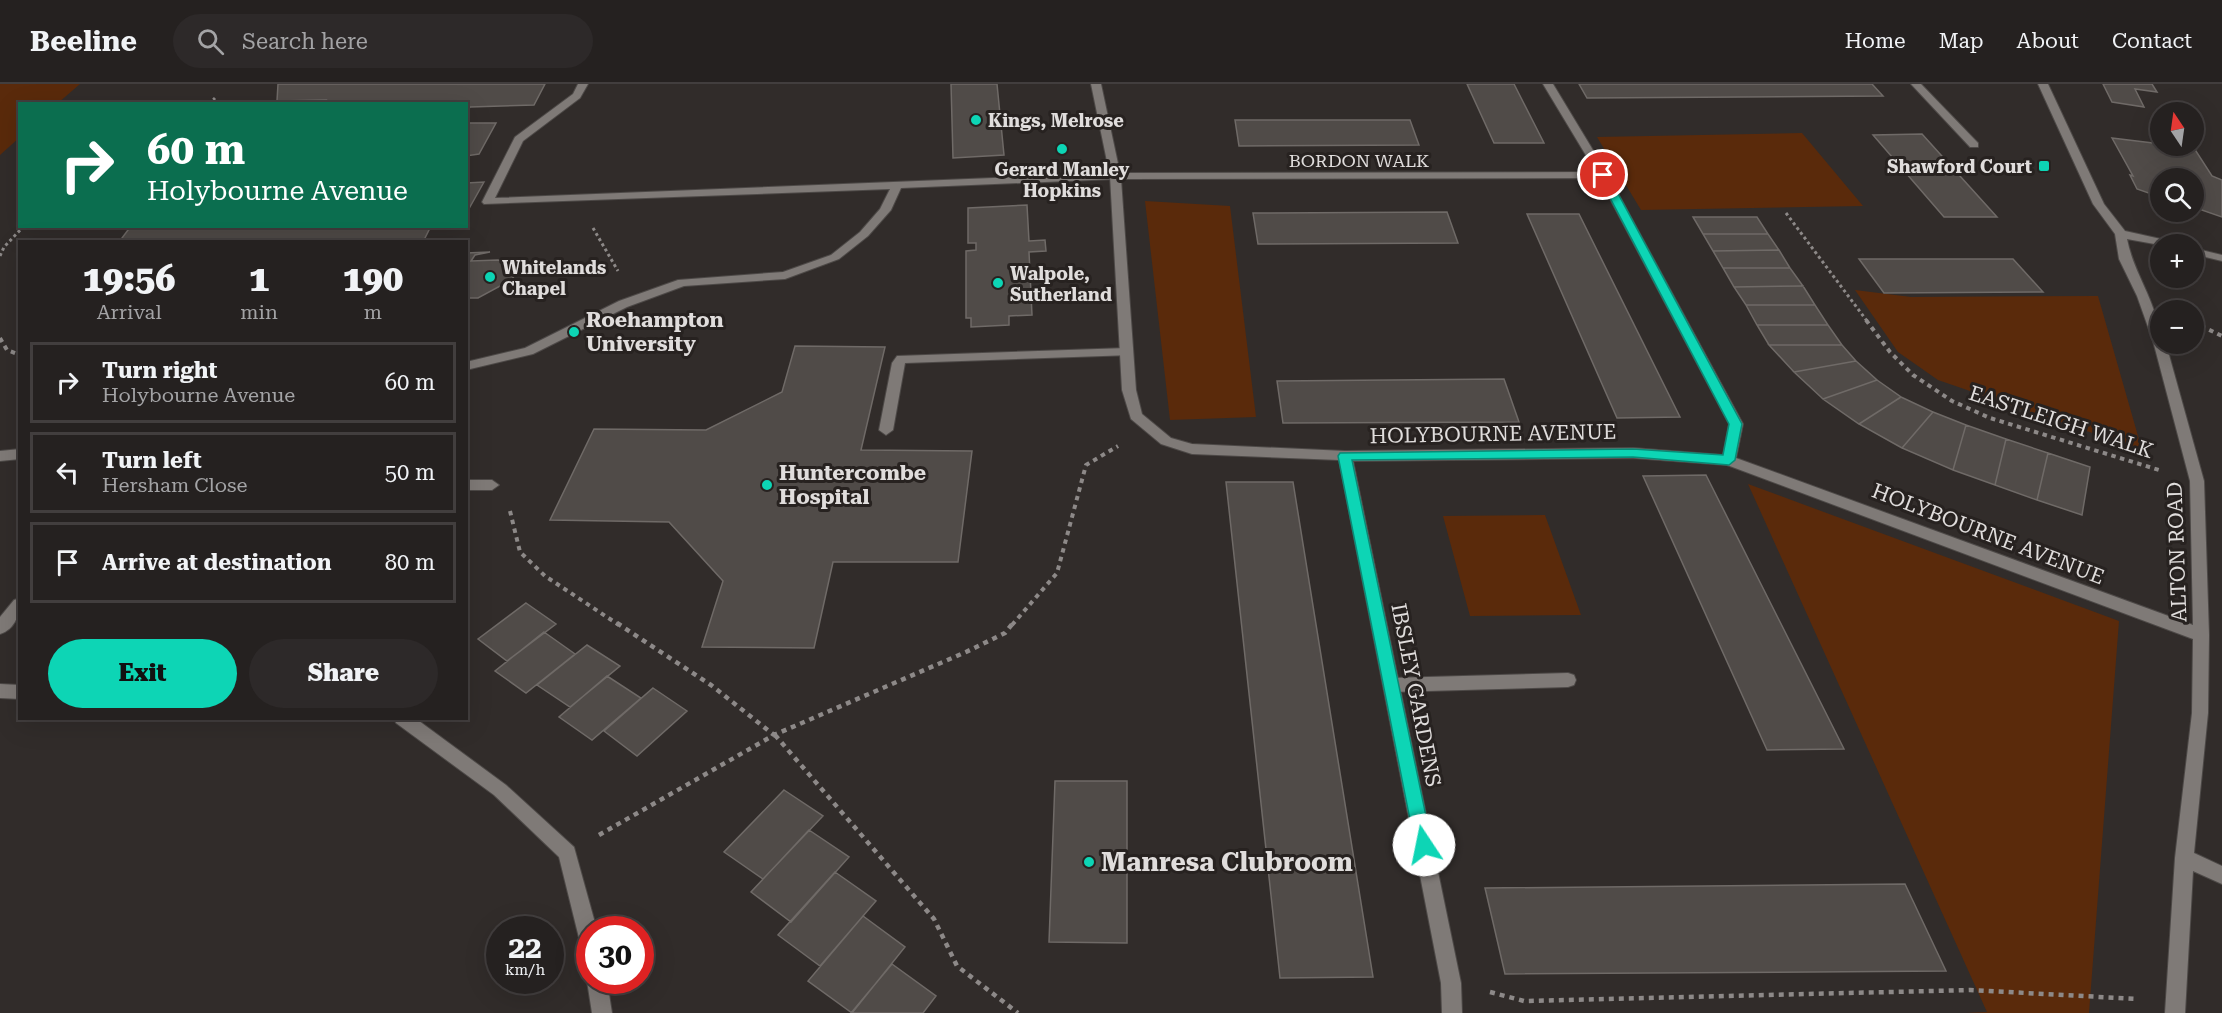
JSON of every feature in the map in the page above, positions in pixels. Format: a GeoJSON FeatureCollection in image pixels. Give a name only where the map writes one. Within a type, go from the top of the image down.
{"type":"FeatureCollection","features":[{"type":"Feature","properties":{"kind":"street","name":"BORDON WALK"},"geometry":{"type":"LineString","coordinates":[[584,84],[577,96],[519,139],[488,202],[1115,176],[1603,175]]}},
{"type":"Feature","properties":{"kind":"street","name":"HOLYBOURNE AVENUE"},"geometry":{"type":"LineString","coordinates":[[1096,84],[1115,176],[1129,390],[1136,416],[1166,441],[1192,449],[1345,456],[1633,453],[1729,460],[2201,635]]}},
{"type":"Feature","properties":{"kind":"street"},"geometry":{"type":"LineString","coordinates":[[1548,84],[1603,175],[1736,424],[1729,460]]}},
{"type":"Feature","properties":{"kind":"street"},"geometry":{"type":"LineString","coordinates":[[1916,84],[1974,145]]}},
{"type":"Feature","properties":{"kind":"street","name":"ALTON ROAD"},"geometry":{"type":"LineString","coordinates":[[2041,84],[2099,204],[2121,234],[2125,258],[2143,296],[2159,341],[2197,481],[2201,635],[2200,713],[2184,858],[2175,1007]]}},
{"type":"Feature","properties":{"kind":"street"},"geometry":{"type":"LineString","coordinates":[[468,366],[529,351],[636,300],[682,283],[785,275],[836,257],[864,234],[885,210],[897,186]]}},
{"type":"Feature","properties":{"kind":"street"},"geometry":{"type":"LineString","coordinates":[[2121,234],[2150,240]]}},
{"type":"Feature","properties":{"kind":"street"},"geometry":{"type":"LineString","coordinates":[[2204,254],[2222,258]]}},
{"type":"Feature","properties":{"kind":"street"},"geometry":{"type":"LineString","coordinates":[[886,430],[898,363],[902,359],[1126,352]]}},
{"type":"Feature","properties":{"kind":"street"},"geometry":{"type":"LineString","coordinates":[[0,456],[18,454]]}},
{"type":"Feature","properties":{"kind":"street","name":"IBSLEY GARDENS"},"geometry":{"type":"LineString","coordinates":[[1345,456],[1451,983],[1452,1013]]}},
{"type":"Feature","properties":{"kind":"street"},"geometry":{"type":"LineString","coordinates":[[468,485],[492,485]]}},
{"type":"Feature","properties":{"kind":"street"},"geometry":{"type":"LineString","coordinates":[[0,628],[18,606]]}},
{"type":"Feature","properties":{"kind":"street"},"geometry":{"type":"LineString","coordinates":[[1391,685],[1568,680]]}},
{"type":"Feature","properties":{"kind":"street"},"geometry":{"type":"LineString","coordinates":[[0,691],[18,692]]}},
{"type":"Feature","properties":{"kind":"street"},"geometry":{"type":"LineString","coordinates":[[405,720],[500,790],[567,853],[583,916]]}},
{"type":"Feature","properties":{"kind":"street"},"geometry":{"type":"LineString","coordinates":[[2184,858],[2222,875]]}},
{"type":"Feature","properties":{"kind":"street"},"geometry":{"type":"LineString","coordinates":[[599,994],[602,1013]]}},
{"type":"Feature","properties":{"kind":"path"},"geometry":{"type":"LineString","coordinates":[[211,102],[215,98]]}},
{"type":"Feature","properties":{"kind":"path"},"geometry":{"type":"LineString","coordinates":[[574,198],[636,300]]}},
{"type":"Feature","properties":{"kind":"path","name":"EASTLEIGH WALK"},"geometry":{"type":"LineString","coordinates":[[1786,213],[1890,352],[1913,375],[1952,401],[1990,418],[2197,481]]}},
{"type":"Feature","properties":{"kind":"path"},"geometry":{"type":"LineString","coordinates":[[0,256],[4,247],[22,228]]}},
{"type":"Feature","properties":{"kind":"path"},"geometry":{"type":"LineString","coordinates":[[2204,327],[2222,336]]}},
{"type":"Feature","properties":{"kind":"path"},"geometry":{"type":"LineString","coordinates":[[0,338],[7,350],[18,354]]}},
{"type":"Feature","properties":{"kind":"path"},"geometry":{"type":"LineString","coordinates":[[567,853],[775,735],[1005,633],[1057,573],[1086,465],[1149,427]]}},
{"type":"Feature","properties":{"kind":"path"},"geometry":{"type":"LineString","coordinates":[[492,485],[513,516],[520,552],[545,576],[711,685],[775,735],[934,919],[957,966],[1018,1013]]}},
{"type":"Feature","properties":{"kind":"path"},"geometry":{"type":"LineString","coordinates":[[1451,983],[1524,1001],[1970,990],[2175,1007]]}},
{"type":"Feature","properties":{"kind":"shaded area"},"geometry":{"type":"Polygon","coordinates":[[[0,84],[80,84],[59,102],[18,102],[18,139],[0,155],[0,84]]]}},
{"type":"Feature","properties":{"kind":"shaded area"},"geometry":{"type":"Polygon","coordinates":[[[1802,133],[1863,206],[1641,210],[1597,137],[1802,133]]]}},
{"type":"Feature","properties":{"kind":"shaded area"},"geometry":{"type":"Polygon","coordinates":[[[1145,201],[1230,206],[1256,417],[1170,420],[1145,201]]]}},
{"type":"Feature","properties":{"kind":"shaded area"},"geometry":{"type":"Polygon","coordinates":[[[1855,290],[1911,297],[2098,296],[2142,450],[1938,380],[1898,352],[1855,290]]]}},
{"type":"Feature","properties":{"kind":"shaded area"},"geometry":{"type":"Polygon","coordinates":[[[1748,484],[2119,621],[2089,1013],[1966,1013],[1987,1012],[1748,484]]]}},
{"type":"Feature","properties":{"kind":"shaded area"},"geometry":{"type":"Polygon","coordinates":[[[1545,515],[1581,615],[1470,616],[1443,516],[1545,515]]]}},
{"type":"Feature","properties":{"kind":"building"},"geometry":{"type":"Polygon","coordinates":[[[278,84],[545,84],[534,105],[470,107],[468,110],[468,102],[277,101],[278,84]]]}},
{"type":"Feature","properties":{"kind":"building","name":"Kings, Melrose"},"geometry":{"type":"Polygon","coordinates":[[[951,84],[997,84],[1004,155],[953,158],[951,84]]]}},
{"type":"Feature","properties":{"kind":"building"},"geometry":{"type":"Polygon","coordinates":[[[1467,84],[1514,84],[1544,143],[1494,143],[1467,84]]]}},
{"type":"Feature","properties":{"kind":"building"},"geometry":{"type":"Polygon","coordinates":[[[1579,84],[1872,84],[1883,96],[1587,98],[1579,84]]]}},
{"type":"Feature","properties":{"kind":"building"},"geometry":{"type":"Polygon","coordinates":[[[2103,84],[2152,84],[2157,92],[2135,89],[2144,107],[2112,102],[2103,84]]]}},
{"type":"Feature","properties":{"kind":"building"},"geometry":{"type":"Polygon","coordinates":[[[1235,120],[1410,120],[1419,145],[1239,146],[1235,120]]]}},
{"type":"Feature","properties":{"kind":"building"},"geometry":{"type":"Polygon","coordinates":[[[468,123],[496,123],[479,154],[468,156],[468,123]]]}},
{"type":"Feature","properties":{"kind":"building"},"geometry":{"type":"Polygon","coordinates":[[[1922,134],[1997,217],[1944,217],[1873,135],[1922,134]]]}},
{"type":"Feature","properties":{"kind":"building"},"geometry":{"type":"Polygon","coordinates":[[[2112,138],[2150,143],[2150,156],[2199,156],[2212,176],[2222,180],[2222,217],[2204,211],[2204,168],[2150,168],[2150,194],[2137,189],[2130,175],[2133,176],[2112,138]]]}},
{"type":"Feature","properties":{"kind":"building"},"geometry":{"type":"Polygon","coordinates":[[[484,182],[468,210],[468,183],[484,182]]]}},
{"type":"Feature","properties":{"kind":"building","name":"Walpole, Sutherland"},"geometry":{"type":"Polygon","coordinates":[[[1027,205],[1029,241],[1045,240],[1046,251],[1029,252],[1032,315],[1009,316],[1009,325],[971,327],[971,318],[966,318],[966,251],[976,250],[976,243],[968,243],[968,208],[1027,205]]]}},
{"type":"Feature","properties":{"kind":"building"},"geometry":{"type":"Polygon","coordinates":[[[1447,212],[1458,243],[1258,244],[1253,213],[1447,212]]]}},
{"type":"Feature","properties":{"kind":"building"},"geometry":{"type":"Polygon","coordinates":[[[1527,214],[1579,214],[1680,417],[1617,418],[1527,214]]]}},
{"type":"Feature","properties":{"kind":"building"},"geometry":{"type":"Polygon","coordinates":[[[1693,217],[1757,217],[1768,234],[1703,234],[1693,217]]]}},
{"type":"Feature","properties":{"kind":"building"},"geometry":{"type":"Polygon","coordinates":[[[130,228],[430,228],[424,240],[120,240],[130,228]]]}},
{"type":"Feature","properties":{"kind":"building"},"geometry":{"type":"Polygon","coordinates":[[[1703,234],[1768,234],[1779,250],[1713,251],[1703,234]]]}},
{"type":"Feature","properties":{"kind":"building"},"geometry":{"type":"Polygon","coordinates":[[[1779,250],[1790,268],[1723,268],[1713,251],[1779,250]]]}},
{"type":"Feature","properties":{"kind":"building","name":"Whitelands Chapel"},"geometry":{"type":"Polygon","coordinates":[[[490,252],[475,255],[471,261],[498,260],[511,264],[516,274],[511,280],[478,298],[468,298],[468,253],[490,252]]]}},
{"type":"Feature","properties":{"kind":"building"},"geometry":{"type":"Polygon","coordinates":[[[1859,259],[2013,259],[2043,292],[1884,293],[1859,259]]]}},
{"type":"Feature","properties":{"kind":"building"},"geometry":{"type":"Polygon","coordinates":[[[1723,268],[1790,268],[1803,286],[1734,287],[1723,268]]]}},
{"type":"Feature","properties":{"kind":"building"},"geometry":{"type":"Polygon","coordinates":[[[1803,286],[1815,305],[1746,305],[1734,287],[1803,286]]]}},
{"type":"Feature","properties":{"kind":"building"},"geometry":{"type":"Polygon","coordinates":[[[1746,305],[1815,305],[1828,325],[1757,325],[1746,305]]]}},
{"type":"Feature","properties":{"kind":"building"},"geometry":{"type":"Polygon","coordinates":[[[1757,325],[1828,325],[1842,345],[1769,345],[1757,325]]]}},
{"type":"Feature","properties":{"kind":"building"},"geometry":{"type":"Polygon","coordinates":[[[1769,345],[1842,345],[1856,361],[1794,372],[1769,345]]]}},
{"type":"Feature","properties":{"kind":"building","name":"Huntercombe Hospital"},"geometry":{"type":"Polygon","coordinates":[[[795,346],[885,347],[861,450],[972,451],[958,562],[833,562],[814,648],[702,647],[723,581],[669,522],[550,520],[594,429],[706,430],[782,392],[795,346]]]}},
{"type":"Feature","properties":{"kind":"building"},"geometry":{"type":"Polygon","coordinates":[[[1856,361],[1877,380],[1823,399],[1794,372],[1856,361]]]}},
{"type":"Feature","properties":{"kind":"building"},"geometry":{"type":"Polygon","coordinates":[[[1504,379],[1519,422],[1283,423],[1277,381],[1504,379]]]}},
{"type":"Feature","properties":{"kind":"building"},"geometry":{"type":"Polygon","coordinates":[[[1877,380],[1901,397],[1859,424],[1823,399],[1877,380]]]}},
{"type":"Feature","properties":{"kind":"building"},"geometry":{"type":"Polygon","coordinates":[[[1901,397],[1933,412],[1902,448],[1859,424],[1901,397]]]}},
{"type":"Feature","properties":{"kind":"building"},"geometry":{"type":"Polygon","coordinates":[[[1933,412],[1966,425],[1953,470],[1902,448],[1933,412]]]}},
{"type":"Feature","properties":{"kind":"building"},"geometry":{"type":"Polygon","coordinates":[[[1966,425],[2006,439],[1995,485],[1953,470],[1966,425]]]}},
{"type":"Feature","properties":{"kind":"building"},"geometry":{"type":"Polygon","coordinates":[[[2006,439],[2048,453],[2037,500],[1995,485],[2006,439]]]}},
{"type":"Feature","properties":{"kind":"building"},"geometry":{"type":"Polygon","coordinates":[[[2048,453],[2090,467],[2082,515],[2037,500],[2048,453]]]}},
{"type":"Feature","properties":{"kind":"building"},"geometry":{"type":"Polygon","coordinates":[[[1706,475],[1844,749],[1767,750],[1643,476],[1706,475]]]}},
{"type":"Feature","properties":{"kind":"building"},"geometry":{"type":"Polygon","coordinates":[[[1226,482],[1293,482],[1373,977],[1280,978],[1226,482]]]}},
{"type":"Feature","properties":{"kind":"building"},"geometry":{"type":"Polygon","coordinates":[[[526,603],[556,624],[507,661],[478,639],[526,603]]]}},
{"type":"Feature","properties":{"kind":"building"},"geometry":{"type":"Polygon","coordinates":[[[544,632],[575,654],[526,693],[495,671],[544,632]]]}},
{"type":"Feature","properties":{"kind":"building"},"geometry":{"type":"Polygon","coordinates":[[[587,645],[620,666],[570,707],[537,685],[587,645]]]}},
{"type":"Feature","properties":{"kind":"building"},"geometry":{"type":"Polygon","coordinates":[[[607,676],[641,698],[592,740],[559,717],[607,676]]]}},
{"type":"Feature","properties":{"kind":"building"},"geometry":{"type":"Polygon","coordinates":[[[653,688],[687,711],[637,756],[604,731],[653,688]]]}},
{"type":"Feature","properties":{"kind":"building","name":"Manresa Clubroom"},"geometry":{"type":"Polygon","coordinates":[[[1055,781],[1127,781],[1127,943],[1049,942],[1055,781]]]}},
{"type":"Feature","properties":{"kind":"building"},"geometry":{"type":"Polygon","coordinates":[[[784,790],[823,816],[763,879],[724,852],[784,790]]]}},
{"type":"Feature","properties":{"kind":"building"},"geometry":{"type":"Polygon","coordinates":[[[809,830],[849,857],[791,922],[751,892],[809,830]]]}},
{"type":"Feature","properties":{"kind":"building"},"geometry":{"type":"Polygon","coordinates":[[[835,872],[876,901],[820,966],[778,935],[835,872]]]}},
{"type":"Feature","properties":{"kind":"building"},"geometry":{"type":"Polygon","coordinates":[[[1905,884],[1946,971],[1505,974],[1485,888],[1905,884]]]}},
{"type":"Feature","properties":{"kind":"building"},"geometry":{"type":"Polygon","coordinates":[[[863,916],[905,947],[852,1013],[808,981],[863,916]]]}},
{"type":"Feature","properties":{"kind":"building"},"geometry":{"type":"Polygon","coordinates":[[[892,964],[936,996],[923,1013],[851,1013],[892,964]]]}},
{"type":"Feature","properties":{"kind":"place","name":"Kings, Melrose"},"geometry":{"type":"Point","coordinates":[976,120]}},
{"type":"Feature","properties":{"kind":"place","name":"Gerard Manley Hopkins"},"geometry":{"type":"Point","coordinates":[1062,149]}},
{"type":"Feature","properties":{"kind":"place","name":"Shawford Court"},"geometry":{"type":"Point","coordinates":[2044,166]}},
{"type":"Feature","properties":{"kind":"place","name":"Whitelands Chapel"},"geometry":{"type":"Point","coordinates":[490,277]}},
{"type":"Feature","properties":{"kind":"place","name":"Walpole, Sutherland"},"geometry":{"type":"Point","coordinates":[998,283]}},
{"type":"Feature","properties":{"kind":"place","name":"Roehampton University"},"geometry":{"type":"Point","coordinates":[574,332]}},
{"type":"Feature","properties":{"kind":"place","name":"Huntercombe Hospital"},"geometry":{"type":"Point","coordinates":[767,485]}},
{"type":"Feature","properties":{"kind":"place","name":"Manresa Clubroom"},"geometry":{"type":"Point","coordinates":[1089,862]}},
{"type":"Feature","properties":{"kind":"route"},"geometry":{"type":"LineString","coordinates":[[1424,845],[1345,456],[1633,453],[1729,460],[1736,424],[1603,175]]}}]}
